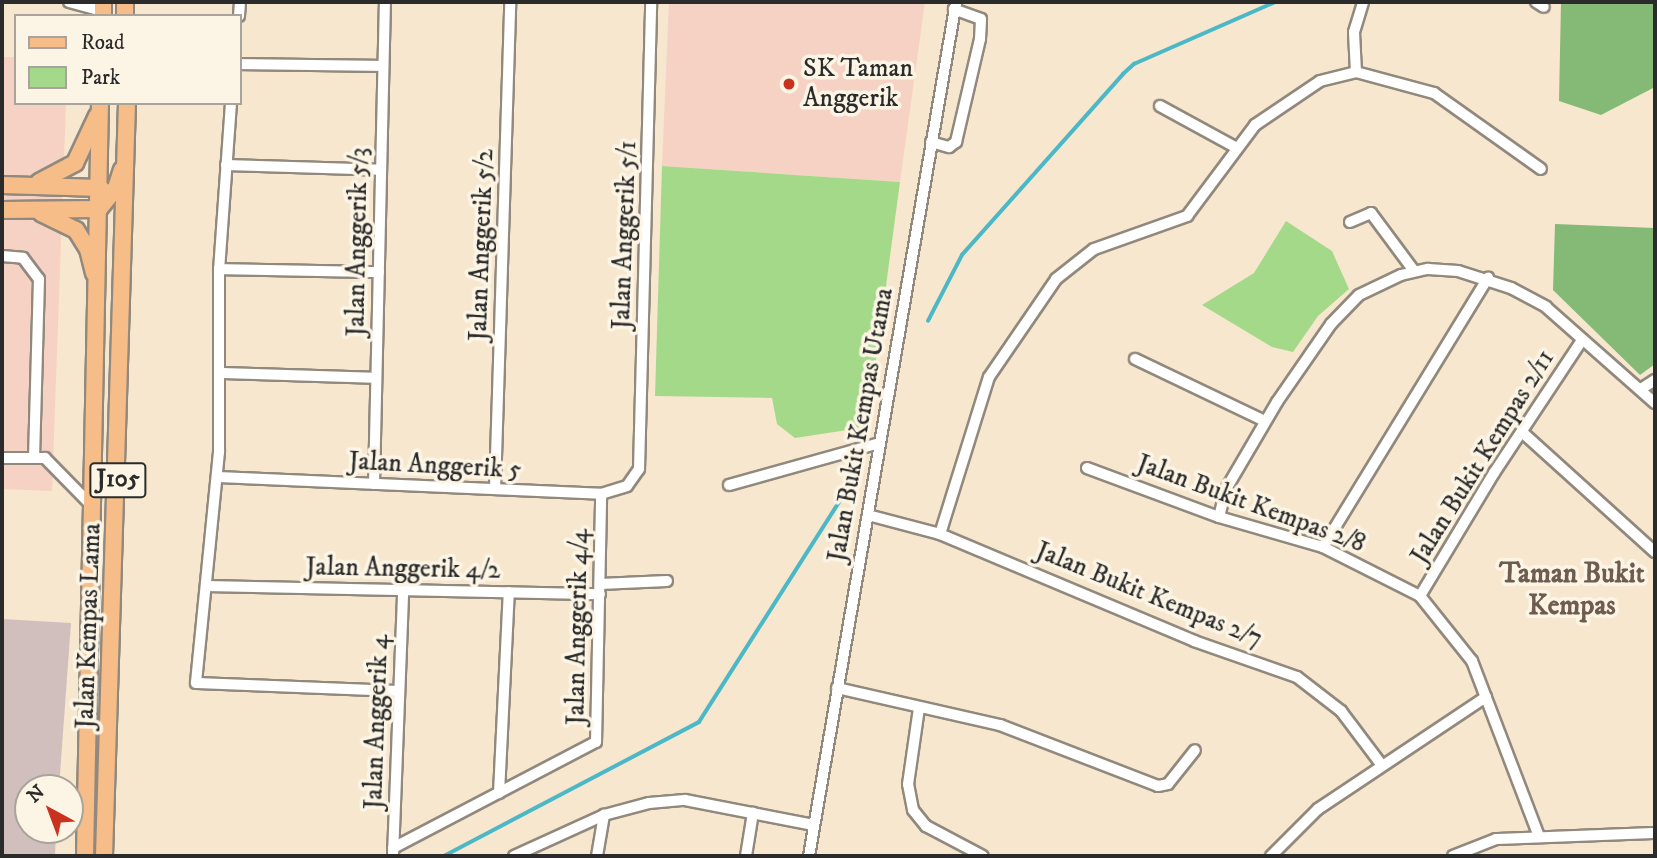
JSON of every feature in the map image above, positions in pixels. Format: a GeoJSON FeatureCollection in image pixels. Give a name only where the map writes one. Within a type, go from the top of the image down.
{"type":"FeatureCollection","features":[{"type":"Feature","properties":{"kind":"main road"},"geometry":{"type":"LineString","coordinates":[[26,185],[69,169],[100,106]]}},
{"type":"Feature","properties":{"kind":"main road","name":"Jalan Kempas Lama"},"geometry":{"type":"LineString","coordinates":[[85,856],[103,198],[100,106]]}},
{"type":"Feature","properties":{"kind":"main road"},"geometry":{"type":"LineString","coordinates":[[2,209],[33,210],[103,198],[120,178],[127,107]]}},
{"type":"Feature","properties":{"kind":"main road","name":"Jalan Kempas Lama"},"geometry":{"type":"LineString","coordinates":[[104,856],[125,282],[127,107]]}},
{"type":"Feature","properties":{"kind":"main road"},"geometry":{"type":"LineString","coordinates":[[2,185],[26,185],[103,198],[120,221],[125,282]]}},
{"type":"Feature","properties":{"kind":"main road"},"geometry":{"type":"LineString","coordinates":[[33,210],[76,230],[88,249],[100,296]]}},
{"type":"Feature","properties":{"kind":"street"},"geometry":{"type":"LineString","coordinates":[[69,2],[103,10]]}},
{"type":"Feature","properties":{"kind":"street","name":"Jalan Anggerik 5/3"},"geometry":{"type":"LineString","coordinates":[[373,484],[385,2]]}},
{"type":"Feature","properties":{"kind":"street","name":"Jalan Anggerik 5/2"},"geometry":{"type":"LineString","coordinates":[[495,489],[510,2]]}},
{"type":"Feature","properties":{"kind":"street","name":"Jalan Anggerik 5/1"},"geometry":{"type":"LineString","coordinates":[[639,469],[651,2]]}},
{"type":"Feature","properties":{"kind":"street"},"geometry":{"type":"LineString","coordinates":[[1356,72],[1354,32],[1363,2]]}},
{"type":"Feature","properties":{"kind":"street"},"geometry":{"type":"LineString","coordinates":[[931,142],[949,147],[956,142],[980,39],[981,19],[955,6]]}},
{"type":"Feature","properties":{"kind":"street","name":"Jalan Bukit Kempas Utama"},"geometry":{"type":"LineString","coordinates":[[809,856],[955,6]]}},
{"type":"Feature","properties":{"kind":"street"},"geometry":{"type":"LineString","coordinates":[[242,64],[383,66]]}},
{"type":"Feature","properties":{"kind":"street"},"geometry":{"type":"LineString","coordinates":[[940,534],[989,377],[1056,279],[1094,249],[1187,216],[1201,203],[1235,147],[1298,94],[1320,80],[1356,72],[1434,93],[1541,169]]}},
{"type":"Feature","properties":{"kind":"street"},"geometry":{"type":"LineString","coordinates":[[231,105],[219,269],[218,477],[196,683],[399,691]]}},
{"type":"Feature","properties":{"kind":"street"},"geometry":{"type":"LineString","coordinates":[[1160,106],[1235,147]]}},
{"type":"Feature","properties":{"kind":"street"},"geometry":{"type":"LineString","coordinates":[[226,165],[381,170]]}},
{"type":"Feature","properties":{"kind":"street"},"geometry":{"type":"LineString","coordinates":[[1350,222],[1371,213],[1414,271]]}},
{"type":"Feature","properties":{"kind":"street"},"geometry":{"type":"LineString","coordinates":[[2,256],[23,258],[39,279],[34,457]]}},
{"type":"Feature","properties":{"kind":"street"},"geometry":{"type":"LineString","coordinates":[[219,269],[379,272]]}},
{"type":"Feature","properties":{"kind":"street"},"geometry":{"type":"LineString","coordinates":[[1219,517],[1226,489],[1265,421],[1331,324],[1359,295],[1414,271],[1458,271],[1488,278],[1541,304],[1655,403]]}},
{"type":"Feature","properties":{"kind":"street"},"geometry":{"type":"LineString","coordinates":[[1324,547],[1488,278]]}},
{"type":"Feature","properties":{"kind":"street","name":"Jalan Bukit Kempas 2/11"},"geometry":{"type":"LineString","coordinates":[[1420,596],[1582,340]]}},
{"type":"Feature","properties":{"kind":"street"},"geometry":{"type":"LineString","coordinates":[[1135,359],[1265,421]]}},
{"type":"Feature","properties":{"kind":"street"},"geometry":{"type":"LineString","coordinates":[[220,373],[376,378]]}},
{"type":"Feature","properties":{"kind":"street"},"geometry":{"type":"LineString","coordinates":[[1641,389],[1655,380]]}},
{"type":"Feature","properties":{"kind":"street"},"geometry":{"type":"LineString","coordinates":[[1522,432],[1655,552]]}},
{"type":"Feature","properties":{"kind":"street"},"geometry":{"type":"LineString","coordinates":[[729,485],[878,443]]}},
{"type":"Feature","properties":{"kind":"street"},"geometry":{"type":"LineString","coordinates":[[2,458],[45,458],[91,505],[94,540]]}},
{"type":"Feature","properties":{"kind":"street","name":"Jalan Bukit Kempas 2/8"},"geometry":{"type":"LineString","coordinates":[[1087,468],[1219,517],[1324,547],[1420,596],[1472,661],[1539,836]]}},
{"type":"Feature","properties":{"kind":"street","name":"Jalan Anggerik 5"},"geometry":{"type":"LineString","coordinates":[[218,477],[601,494],[627,486],[639,469]]}},
{"type":"Feature","properties":{"kind":"street","name":"Jalan Anggerik 4/4"},"geometry":{"type":"LineString","coordinates":[[393,852],[596,742],[601,494]]}},
{"type":"Feature","properties":{"kind":"street","name":"Jalan Bukit Kempas 2/7"},"geometry":{"type":"LineString","coordinates":[[868,515],[940,534],[1194,641],[1297,677],[1341,711],[1381,765]]}},
{"type":"Feature","properties":{"kind":"street","name":"Jalan Anggerik 4/2"},"geometry":{"type":"LineString","coordinates":[[206,586],[509,592],[600,589],[667,581]]}},
{"type":"Feature","properties":{"kind":"street","name":"Jalan Anggerik 4"},"geometry":{"type":"LineString","coordinates":[[393,852],[403,590]]}},
{"type":"Feature","properties":{"kind":"street"},"geometry":{"type":"LineString","coordinates":[[499,793],[509,592]]}},
{"type":"Feature","properties":{"kind":"street"},"geometry":{"type":"LineString","coordinates":[[837,688],[1000,724],[1158,786],[1168,784],[1195,750]]}},
{"type":"Feature","properties":{"kind":"street"},"geometry":{"type":"LineString","coordinates":[[1271,856],[1300,823],[1381,765],[1486,697]]}},
{"type":"Feature","properties":{"kind":"street"},"geometry":{"type":"LineString","coordinates":[[919,708],[908,783],[913,810],[926,826],[983,856]]}},
{"type":"Feature","properties":{"kind":"street"},"geometry":{"type":"LineString","coordinates":[[514,856],[604,815],[649,803],[685,800],[814,825]]}},
{"type":"Feature","properties":{"kind":"street"},"geometry":{"type":"LineString","coordinates":[[746,856],[753,813]]}},
{"type":"Feature","properties":{"kind":"street"},"geometry":{"type":"LineString","coordinates":[[597,856],[604,815]]}},
{"type":"Feature","properties":{"kind":"street"},"geometry":{"type":"LineString","coordinates":[[1453,856],[1496,839],[1655,833]]}},
{"type":"Feature","properties":{"kind":"shaded area","name":"SK Taman Anggerik"},"geometry":{"type":"Polygon","coordinates":[[[669,2],[925,2],[900,182],[662,166],[669,2]]]}},
{"type":"Feature","properties":{"kind":"shaded area"},"geometry":{"type":"Polygon","coordinates":[[[2,57],[14,57],[14,105],[66,105],[52,491],[2,489],[2,57]]]}},
{"type":"Feature","properties":{"kind":"shaded area"},"geometry":{"type":"Polygon","coordinates":[[[2,619],[71,623],[60,774],[14,774],[14,844],[55,844],[55,856],[2,856],[2,619]]]}},
{"type":"Feature","properties":{"kind":"green space"},"geometry":{"type":"Polygon","coordinates":[[[1561,2],[1655,2],[1655,87],[1601,115],[1559,101],[1561,2]]]}},
{"type":"Feature","properties":{"kind":"green space"},"geometry":{"type":"Polygon","coordinates":[[[662,166],[900,182],[867,427],[795,438],[777,424],[772,398],[655,396],[662,166]]]}},
{"type":"Feature","properties":{"kind":"green space"},"geometry":{"type":"Polygon","coordinates":[[[1286,221],[1332,251],[1349,289],[1318,316],[1293,352],[1272,347],[1202,305],[1254,273],[1286,221]]]}},
{"type":"Feature","properties":{"kind":"green space"},"geometry":{"type":"Polygon","coordinates":[[[1555,224],[1655,228],[1655,364],[1640,375],[1553,290],[1555,224]]]}},
{"type":"Feature","properties":{"kind":"waterway"},"geometry":{"type":"LineString","coordinates":[[928,321],[962,255],[1123,74],[1134,64],[1275,2]]}},
{"type":"Feature","properties":{"kind":"waterway"},"geometry":{"type":"LineString","coordinates":[[444,856],[699,722],[861,468]]}},
{"type":"Feature","properties":{"kind":"place","name":"SK Taman Anggerik"},"geometry":{"type":"Point","coordinates":[789,84]}},
{"type":"Feature","properties":{"kind":"district","name":"Taman Bukit Kempas"},"geometry":{"type":"Point","coordinates":[1572,590]}}]}
